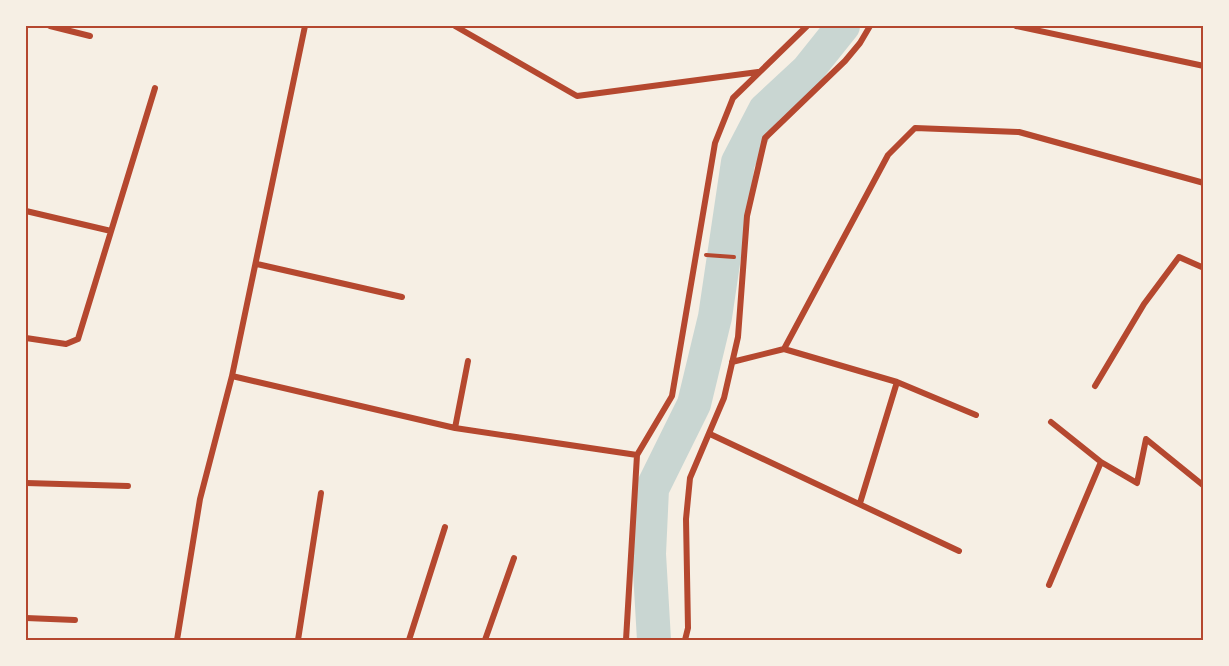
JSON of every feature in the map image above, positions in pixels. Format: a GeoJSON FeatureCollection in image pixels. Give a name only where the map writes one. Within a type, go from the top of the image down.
{"type":"FeatureCollection","features":[{"type":"Feature","properties":{"kind":"street"},"geometry":{"type":"LineString","coordinates":[[50,26],[90,36]]}},
{"type":"Feature","properties":{"kind":"street"},"geometry":{"type":"LineString","coordinates":[[177,640],[200,499],[232,376],[257,264],[305,26]]}},
{"type":"Feature","properties":{"kind":"street"},"geometry":{"type":"LineString","coordinates":[[455,26],[577,96],[759,72]]}},
{"type":"Feature","properties":{"kind":"street"},"geometry":{"type":"LineString","coordinates":[[626,640],[637,455],[672,396],[715,143],[733,98],[807,26]]}},
{"type":"Feature","properties":{"kind":"street"},"geometry":{"type":"LineString","coordinates":[[685,640],[688,628],[686,519],[690,478],[724,398],[738,337],[747,216],[765,138],[845,61],[860,44],[870,26]]}},
{"type":"Feature","properties":{"kind":"street"},"geometry":{"type":"LineString","coordinates":[[1016,26],[1203,66]]}},
{"type":"Feature","properties":{"kind":"street"},"geometry":{"type":"LineString","coordinates":[[26,338],[66,344],[78,339],[155,88]]}},
{"type":"Feature","properties":{"kind":"street"},"geometry":{"type":"LineString","coordinates":[[783,349],[888,154],[915,128],[1019,132],[1203,183]]}},
{"type":"Feature","properties":{"kind":"street"},"geometry":{"type":"LineString","coordinates":[[26,211],[111,231]]}},
{"type":"Feature","properties":{"kind":"street"},"geometry":{"type":"LineString","coordinates":[[1095,386],[1144,303],[1179,257],[1203,268]]}},
{"type":"Feature","properties":{"kind":"street"},"geometry":{"type":"LineString","coordinates":[[257,264],[402,297]]}},
{"type":"Feature","properties":{"kind":"street"},"geometry":{"type":"LineString","coordinates":[[732,362],[783,349],[897,382],[976,415]]}},
{"type":"Feature","properties":{"kind":"street"},"geometry":{"type":"LineString","coordinates":[[455,428],[468,361]]}},
{"type":"Feature","properties":{"kind":"street"},"geometry":{"type":"LineString","coordinates":[[232,376],[455,428],[637,455]]}},
{"type":"Feature","properties":{"kind":"street"},"geometry":{"type":"LineString","coordinates":[[860,503],[897,382]]}},
{"type":"Feature","properties":{"kind":"street"},"geometry":{"type":"LineString","coordinates":[[1051,422],[1101,462],[1137,483],[1146,440],[1203,486]]}},
{"type":"Feature","properties":{"kind":"street"},"geometry":{"type":"LineString","coordinates":[[710,434],[959,551]]}},
{"type":"Feature","properties":{"kind":"street"},"geometry":{"type":"LineString","coordinates":[[1049,585],[1101,462]]}},
{"type":"Feature","properties":{"kind":"street"},"geometry":{"type":"LineString","coordinates":[[26,483],[128,486]]}},
{"type":"Feature","properties":{"kind":"street"},"geometry":{"type":"LineString","coordinates":[[298,640],[321,493]]}},
{"type":"Feature","properties":{"kind":"street"},"geometry":{"type":"LineString","coordinates":[[409,640],[445,527]]}},
{"type":"Feature","properties":{"kind":"street"},"geometry":{"type":"LineString","coordinates":[[485,640],[514,558]]}},
{"type":"Feature","properties":{"kind":"street"},"geometry":{"type":"LineString","coordinates":[[26,618],[75,620]]}},
{"type":"Feature","properties":{"kind":"path"},"geometry":{"type":"LineString","coordinates":[[696,255],[744,258]]}},
{"type":"Feature","properties":{"kind":"waterway"},"geometry":{"type":"LineString","coordinates":[[654,640],[649,554],[652,489],[694,404],[715,317],[738,162],[765,110],[807,71],[843,26]]}}]}
